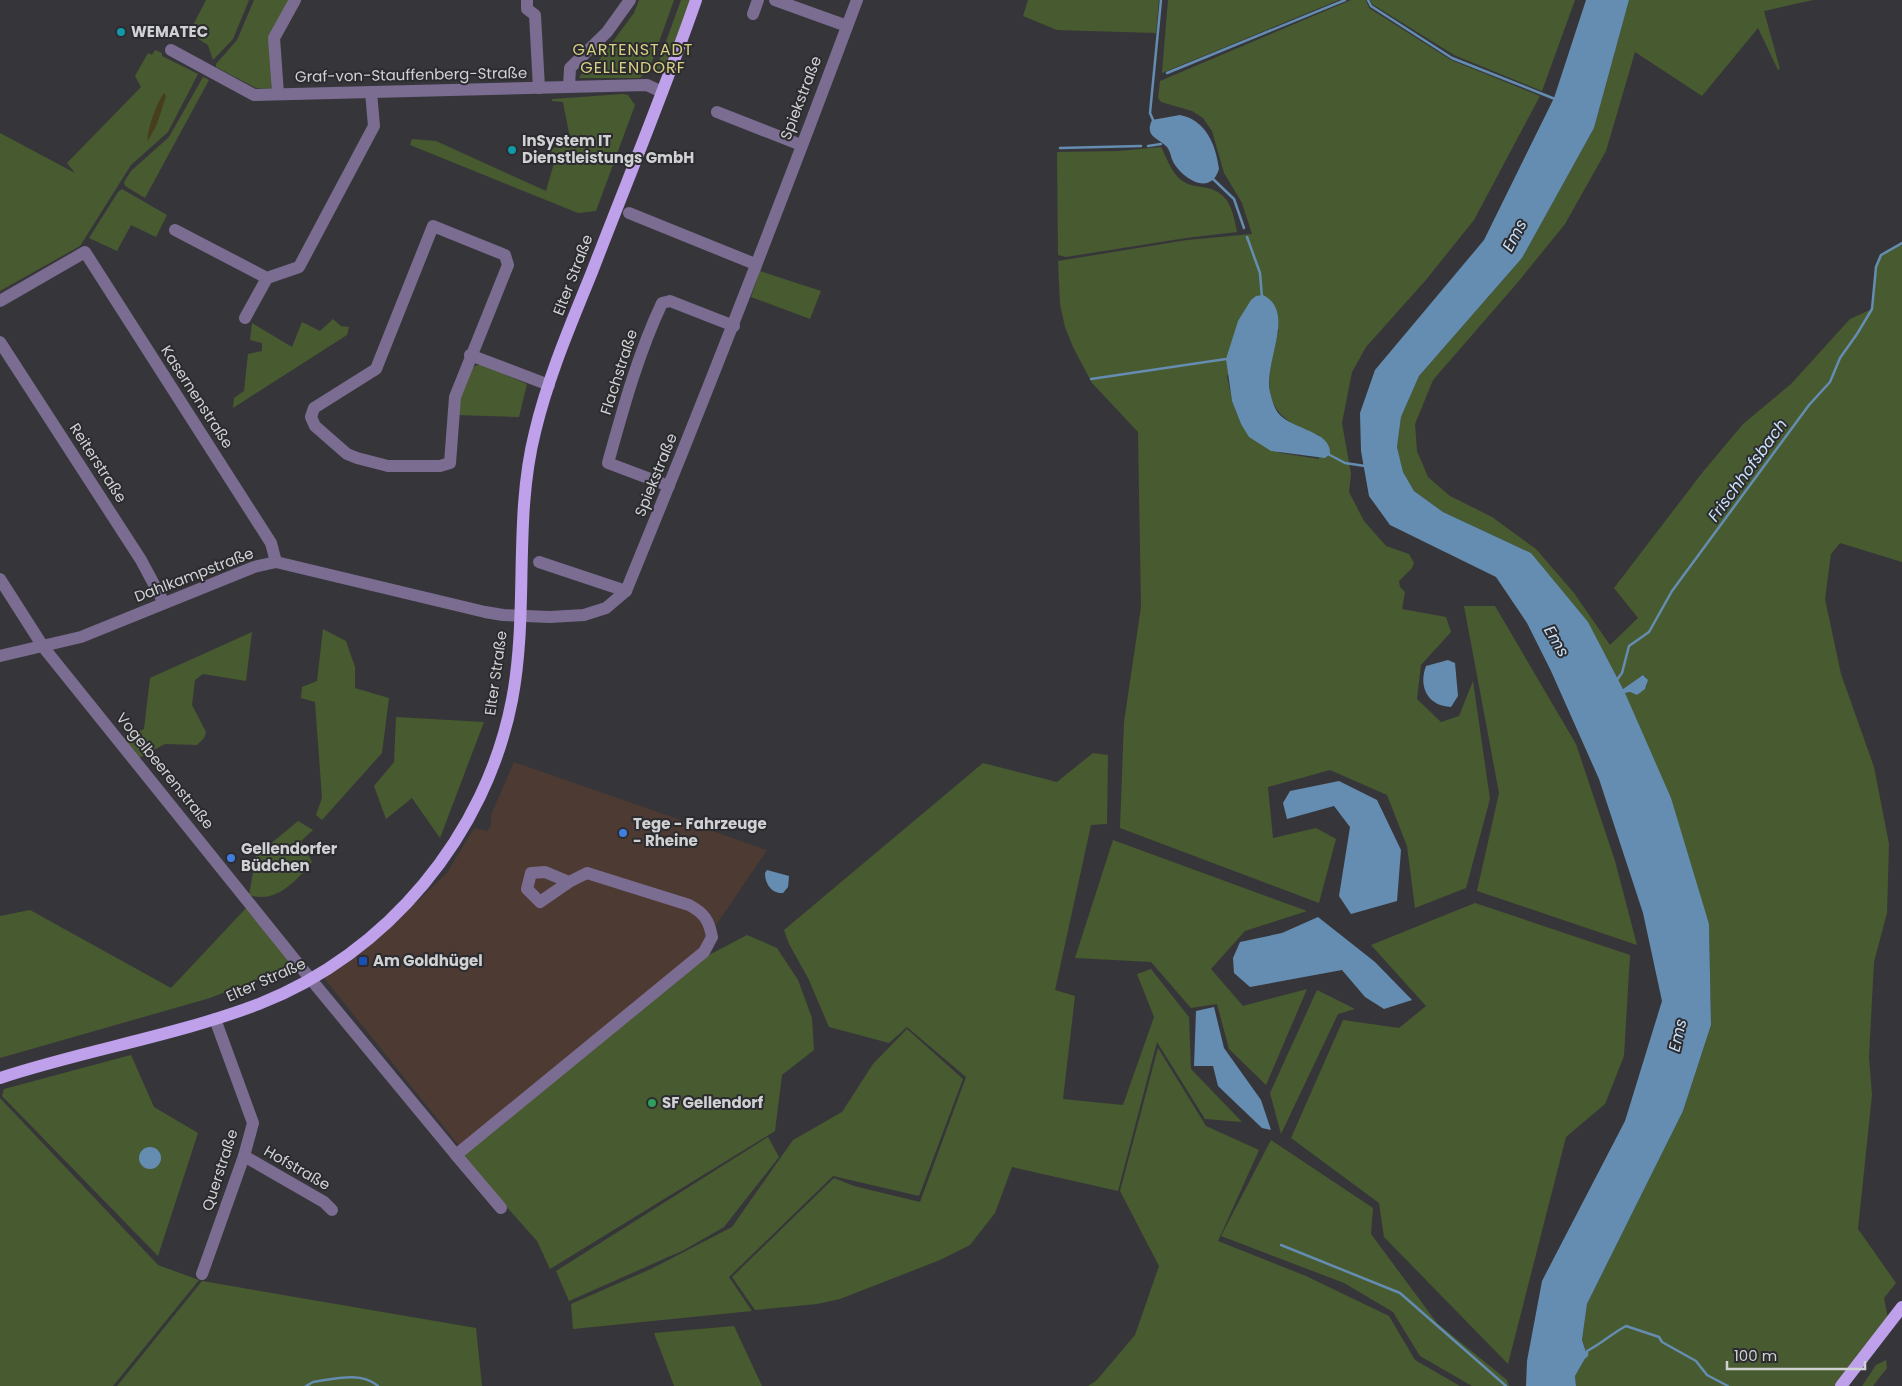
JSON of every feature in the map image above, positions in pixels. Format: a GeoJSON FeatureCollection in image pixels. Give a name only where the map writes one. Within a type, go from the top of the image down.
{"type":"FeatureCollection","features":[{"type":"Feature","properties":{"kind":"main road","name":"Elter Straße"},"geometry":{"type":"LineString","coordinates":[[0,1078],[44,1063],[215,1019],[289,991],[353,952],[405,905],[433,873],[458,836],[487,780],[501,741],[512,700],[520,616],[528,474],[534,433],[549,385],[696,0]]}},
{"type":"Feature","properties":{"kind":"main road"},"geometry":{"type":"LineString","coordinates":[[1841,1386],[1900,1315]]}},
{"type":"Feature","properties":{"kind":"street"},"geometry":{"type":"LineString","coordinates":[[278,94],[274,38],[295,0]]}},
{"type":"Feature","properties":{"kind":"street"},"geometry":{"type":"LineString","coordinates":[[527,0],[528,9],[536,16],[539,88]]}},
{"type":"Feature","properties":{"kind":"street"},"geometry":{"type":"LineString","coordinates":[[570,87],[570,68],[608,32],[630,0]]}},
{"type":"Feature","properties":{"kind":"street"},"geometry":{"type":"LineString","coordinates":[[753,14],[758,0]]}},
{"type":"Feature","properties":{"kind":"street"},"geometry":{"type":"LineString","coordinates":[[775,0],[847,26]]}},
{"type":"Feature","properties":{"kind":"street","name":"Spiekstraße"},"geometry":{"type":"LineString","coordinates":[[520,616],[584,614],[606,608],[626,591],[734,326],[755,264],[857,0]]}},
{"type":"Feature","properties":{"kind":"street","name":"Graf-von-Stauffenberg-Straße"},"geometry":{"type":"LineString","coordinates":[[171,50],[254,95],[647,86],[662,92]]}},
{"type":"Feature","properties":{"kind":"street"},"geometry":{"type":"LineString","coordinates":[[245,318],[267,278],[299,267],[374,126],[371,92]]}},
{"type":"Feature","properties":{"kind":"street"},"geometry":{"type":"LineString","coordinates":[[717,112],[801,145]]}},
{"type":"Feature","properties":{"kind":"street"},"geometry":{"type":"LineString","coordinates":[[629,213],[755,264]]}},
{"type":"Feature","properties":{"kind":"street"},"geometry":{"type":"LineString","coordinates":[[433,226],[505,255],[508,265],[470,354],[455,397],[450,463],[440,466],[388,466],[357,458],[347,454],[315,426],[311,417],[314,408],[376,369],[433,226]]}},
{"type":"Feature","properties":{"kind":"street"},"geometry":{"type":"LineString","coordinates":[[175,230],[267,278]]}},
{"type":"Feature","properties":{"kind":"street","name":"Kasernenstraße"},"geometry":{"type":"LineString","coordinates":[[0,301],[85,252],[271,543],[276,562]]}},
{"type":"Feature","properties":{"kind":"street","name":"Flachstraße"},"geometry":{"type":"LineString","coordinates":[[669,486],[608,462],[624,404],[649,331],[662,303],[670,301],[734,326]]}},
{"type":"Feature","properties":{"kind":"street","name":"Reiterstraße"},"geometry":{"type":"LineString","coordinates":[[0,342],[141,560],[164,603]]}},
{"type":"Feature","properties":{"kind":"street"},"geometry":{"type":"LineString","coordinates":[[470,354],[549,385]]}},
{"type":"Feature","properties":{"kind":"street","name":"Dahlkampstraße"},"geometry":{"type":"LineString","coordinates":[[0,656],[44,648],[81,637],[254,567],[276,562],[485,612],[520,616]]}},
{"type":"Feature","properties":{"kind":"street"},"geometry":{"type":"LineString","coordinates":[[539,562],[626,591]]}},
{"type":"Feature","properties":{"kind":"street","name":"Vogelbeerenstraße"},"geometry":{"type":"LineString","coordinates":[[0,579],[44,648],[311,978]]}},
{"type":"Feature","properties":{"kind":"street"},"geometry":{"type":"LineString","coordinates":[[456,1155],[704,952],[712,938],[709,923],[702,913],[688,905],[588,873],[569,882]]}},
{"type":"Feature","properties":{"kind":"street"},"geometry":{"type":"LineString","coordinates":[[311,978],[500,1208]]}},
{"type":"Feature","properties":{"kind":"street","name":"Querstraße"},"geometry":{"type":"LineString","coordinates":[[202,1274],[244,1156],[252,1123],[215,1019]]}},
{"type":"Feature","properties":{"kind":"street","name":"Hofstraße"},"geometry":{"type":"LineString","coordinates":[[244,1156],[324,1202],[332,1210]]}},
{"type":"Feature","properties":{"kind":"shaded area"},"geometry":{"type":"Polygon","coordinates":[[[514,762],[767,850],[708,937],[701,952],[460,1147],[324,978],[385,931],[447,873],[474,828],[487,831],[491,826],[491,815],[514,762]]]}},
{"type":"Feature","properties":{"kind":"green space"},"geometry":{"type":"Polygon","coordinates":[[[206,0],[249,0],[233,39],[213,60],[208,45],[189,33],[206,0]]]}},
{"type":"Feature","properties":{"kind":"green space"},"geometry":{"type":"Polygon","coordinates":[[[254,0],[290,0],[270,37],[271,89],[256,88],[216,67],[216,64],[237,40],[254,0]]]}},
{"type":"Feature","properties":{"kind":"green space"},"geometry":{"type":"Polygon","coordinates":[[[639,0],[674,0],[649,70],[640,78],[579,78],[583,71],[594,67],[634,13],[639,0]]]}},
{"type":"Feature","properties":{"kind":"green space"},"geometry":{"type":"Polygon","coordinates":[[[681,0],[691,0],[665,66],[655,72],[681,0]]]}},
{"type":"Feature","properties":{"kind":"green space"},"geometry":{"type":"Polygon","coordinates":[[[1028,0],[1159,0],[1156,33],[1057,30],[1023,16],[1028,0]]]}},
{"type":"Feature","properties":{"kind":"green space"},"geometry":{"type":"Polygon","coordinates":[[[1168,0],[1339,0],[1162,73],[1168,0]]]}},
{"type":"Feature","properties":{"kind":"green space"},"geometry":{"type":"Polygon","coordinates":[[[1351,0],[1366,0],[1369,8],[1451,60],[1540,96],[1474,220],[1425,281],[1366,347],[1352,372],[1342,423],[1351,474],[1349,492],[1364,521],[1386,546],[1409,554],[1414,563],[1412,568],[1399,581],[1400,587],[1405,592],[1402,609],[1446,617],[1451,632],[1421,665],[1417,699],[1441,722],[1459,716],[1473,681],[1490,799],[1466,888],[1415,908],[1407,846],[1387,795],[1330,770],[1268,787],[1273,838],[1316,828],[1336,839],[1319,903],[1120,828],[1124,722],[1141,607],[1138,432],[1092,383],[1073,347],[1065,327],[1060,304],[1058,261],[1187,240],[1252,234],[1242,203],[1224,173],[1212,131],[1203,118],[1192,111],[1161,102],[1158,98],[1160,81],[1351,0]],[[1279,329],[1227,376],[1232,401],[1241,424],[1280,453],[1319,459],[1319,435],[1299,427],[1284,417],[1275,407],[1270,394],[1271,365],[1279,329]]]}},
{"type":"Feature","properties":{"kind":"green space"},"geometry":{"type":"Polygon","coordinates":[[[1370,0],[1575,0],[1542,91],[1454,55],[1372,4],[1370,0]]]}},
{"type":"Feature","properties":{"kind":"green space"},"geometry":{"type":"Polygon","coordinates":[[[1629,0],[1813,0],[1764,11],[1780,69],[1778,70],[1758,28],[1702,96],[1635,52],[1606,151],[1565,224],[1518,282],[1433,380],[1415,424],[1417,451],[1428,477],[1450,496],[1492,517],[1536,549],[1574,593],[1610,645],[1638,618],[1614,588],[1702,473],[1743,424],[1791,384],[1850,319],[1872,309],[1876,267],[1881,255],[1902,243],[1902,562],[1840,543],[1831,554],[1825,599],[1841,674],[1874,767],[1889,844],[1887,913],[1874,962],[1869,1057],[1872,1095],[1858,1229],[1896,1283],[1884,1298],[1889,1324],[1841,1386],[1576,1386],[1575,1376],[1587,1355],[1582,1340],[1587,1304],[1683,1111],[1711,1025],[1709,924],[1625,693],[1630,692],[1637,695],[1647,686],[1646,677],[1643,675],[1623,689],[1608,661],[1531,553],[1443,512],[1414,491],[1403,472],[1397,447],[1401,417],[1419,376],[1522,258],[1594,128],[1629,0]]]}},
{"type":"Feature","properties":{"kind":"green space"},"geometry":{"type":"Polygon","coordinates":[[[155,50],[162,53],[162,56],[198,74],[168,132],[131,165],[80,246],[0,291],[0,133],[75,173],[67,163],[141,87],[135,76],[148,53],[152,55],[155,50]]]}},
{"type":"Feature","properties":{"kind":"green space"},"geometry":{"type":"Polygon","coordinates":[[[203,77],[209,80],[145,198],[125,186],[124,182],[131,171],[169,137],[203,77]]]}},
{"type":"Feature","properties":{"kind":"green space"},"geometry":{"type":"Polygon","coordinates":[[[628,95],[635,105],[596,211],[578,213],[410,145],[412,139],[436,141],[546,191],[554,163],[548,150],[568,143],[575,144],[569,133],[563,102],[552,101],[552,99],[628,95]]]}},
{"type":"Feature","properties":{"kind":"green space"},"geometry":{"type":"Polygon","coordinates":[[[1161,147],[1172,169],[1181,180],[1190,185],[1215,191],[1226,199],[1234,217],[1237,232],[1066,257],[1058,255],[1057,152],[1119,151],[1161,147]]]}},
{"type":"Feature","properties":{"kind":"green space"},"geometry":{"type":"Polygon","coordinates":[[[122,189],[167,215],[156,237],[131,225],[117,251],[89,238],[118,192],[122,189]]]}},
{"type":"Feature","properties":{"kind":"green space"},"geometry":{"type":"Polygon","coordinates":[[[760,271],[821,291],[810,319],[751,297],[760,271]]]}},
{"type":"Feature","properties":{"kind":"green space"},"geometry":{"type":"Polygon","coordinates":[[[333,319],[341,326],[349,327],[347,335],[233,408],[234,398],[244,391],[248,354],[262,351],[262,343],[250,340],[252,323],[292,347],[302,322],[320,331],[333,319]]]}},
{"type":"Feature","properties":{"kind":"green space"},"geometry":{"type":"Polygon","coordinates":[[[477,365],[483,365],[527,384],[519,417],[457,415],[464,381],[477,365]]]}},
{"type":"Feature","properties":{"kind":"green space"},"geometry":{"type":"Polygon","coordinates":[[[1464,606],[1495,606],[1576,744],[1615,861],[1637,945],[1477,891],[1499,793],[1464,606]]]}},
{"type":"Feature","properties":{"kind":"green space"},"geometry":{"type":"Polygon","coordinates":[[[323,629],[346,641],[355,667],[355,688],[389,698],[382,753],[322,820],[316,815],[322,798],[315,702],[301,698],[302,687],[317,681],[323,629]]]}},
{"type":"Feature","properties":{"kind":"green space"},"geometry":{"type":"Polygon","coordinates":[[[252,632],[246,681],[203,674],[195,680],[192,705],[206,732],[204,738],[197,745],[165,744],[137,759],[120,740],[144,729],[150,678],[252,632]]]}},
{"type":"Feature","properties":{"kind":"green space"},"geometry":{"type":"Polygon","coordinates":[[[396,717],[484,722],[440,838],[412,798],[386,819],[374,786],[394,762],[396,717]]]}},
{"type":"Feature","properties":{"kind":"green space"},"geometry":{"type":"Polygon","coordinates":[[[1093,753],[1108,755],[1107,824],[1091,825],[1055,990],[1075,996],[1063,1099],[1123,1105],[1154,1017],[1137,974],[1151,969],[1189,1017],[1191,1069],[1242,1122],[1205,1119],[1157,1042],[1118,1191],[1012,1167],[995,1213],[970,1245],[940,1260],[840,1299],[817,1304],[755,1310],[732,1277],[834,1178],[854,1186],[920,1202],[966,1077],[907,1027],[889,1043],[829,1027],[808,978],[789,944],[784,930],[983,763],[1057,782],[1093,753]]]}},
{"type":"Feature","properties":{"kind":"green space"},"geometry":{"type":"Polygon","coordinates":[[[298,821],[313,830],[301,841],[312,862],[292,883],[277,894],[259,897],[249,895],[256,856],[298,821]]]}},
{"type":"Feature","properties":{"kind":"green space"},"geometry":{"type":"Polygon","coordinates":[[[1113,840],[1307,911],[1245,931],[1211,969],[1243,1006],[1307,989],[1266,1085],[1229,1049],[1217,1004],[1191,1008],[1151,962],[1075,958],[1113,840]]]}},
{"type":"Feature","properties":{"kind":"green space"},"geometry":{"type":"Polygon","coordinates":[[[1475,903],[1630,955],[1624,1056],[1605,1104],[1566,1137],[1508,1364],[1384,1237],[1379,1203],[1291,1138],[1343,1020],[1399,1028],[1426,1006],[1371,945],[1475,903]]]}},
{"type":"Feature","properties":{"kind":"green space"},"geometry":{"type":"Polygon","coordinates":[[[247,907],[295,965],[210,998],[0,1058],[0,916],[30,910],[171,988],[247,907]]]}},
{"type":"Feature","properties":{"kind":"green space","name":"SF Gellendorf"},"geometry":{"type":"Polygon","coordinates":[[[747,935],[777,948],[798,980],[812,1018],[814,1050],[782,1075],[775,1131],[550,1269],[537,1241],[461,1156],[709,955],[747,935]]]}},
{"type":"Feature","properties":{"kind":"green space"},"geometry":{"type":"Polygon","coordinates":[[[1317,990],[1355,1009],[1338,1014],[1281,1134],[1270,1093],[1317,990]]]}},
{"type":"Feature","properties":{"kind":"green space"},"geometry":{"type":"Polygon","coordinates":[[[907,1029],[963,1079],[919,1196],[833,1176],[729,1277],[752,1311],[573,1329],[571,1304],[653,1268],[732,1227],[793,1140],[842,1112],[873,1064],[907,1029]]]}},
{"type":"Feature","properties":{"kind":"green space"},"geometry":{"type":"Polygon","coordinates":[[[1158,1048],[1206,1126],[1259,1150],[1218,1241],[1306,1276],[1389,1316],[1415,1360],[1460,1386],[1088,1386],[1096,1381],[1135,1335],[1159,1266],[1120,1191],[1158,1048]]]}},
{"type":"Feature","properties":{"kind":"green space"},"geometry":{"type":"Polygon","coordinates":[[[131,1055],[154,1107],[198,1133],[158,1256],[2,1096],[4,1089],[131,1055]]]}},
{"type":"Feature","properties":{"kind":"green space"},"geometry":{"type":"Polygon","coordinates":[[[0,1098],[158,1265],[199,1280],[113,1386],[0,1386],[0,1098]]]}},
{"type":"Feature","properties":{"kind":"green space"},"geometry":{"type":"Polygon","coordinates":[[[768,1137],[779,1157],[724,1227],[684,1250],[569,1301],[556,1271],[768,1137]]]}},
{"type":"Feature","properties":{"kind":"green space"},"geometry":{"type":"Polygon","coordinates":[[[1271,1140],[1373,1208],[1371,1234],[1437,1323],[1507,1380],[1509,1386],[1472,1386],[1420,1356],[1393,1312],[1344,1283],[1221,1236],[1271,1140]]]}},
{"type":"Feature","properties":{"kind":"green space"},"geometry":{"type":"Polygon","coordinates":[[[202,1281],[476,1328],[482,1386],[117,1386],[202,1281]]]}},
{"type":"Feature","properties":{"kind":"green space"},"geometry":{"type":"Polygon","coordinates":[[[734,1326],[762,1386],[674,1386],[654,1333],[734,1326]]]}},
{"type":"Feature","properties":{"kind":"green space"},"geometry":{"type":"Polygon","coordinates":[[[1886,1360],[1887,1368],[1873,1386],[1862,1386],[1876,1365],[1886,1360]]]}},
{"type":"Feature","properties":{"kind":"sand"},"geometry":{"type":"Polygon","coordinates":[[[164,93],[166,96],[157,124],[148,141],[148,132],[153,117],[164,93]]]}},
{"type":"Feature","properties":{"kind":"water","name":"Ems"},"geometry":{"type":"Polygon","coordinates":[[[1586,0],[1629,0],[1594,128],[1522,258],[1419,376],[1401,417],[1397,447],[1403,472],[1414,491],[1443,512],[1531,553],[1588,622],[1623,689],[1643,675],[1648,680],[1645,689],[1637,695],[1630,692],[1625,693],[1671,798],[1709,924],[1711,1025],[1683,1111],[1587,1304],[1582,1340],[1587,1355],[1575,1376],[1576,1386],[1526,1386],[1527,1361],[1542,1281],[1625,1121],[1662,1001],[1643,913],[1599,779],[1551,671],[1527,623],[1496,577],[1390,525],[1369,496],[1361,451],[1360,413],[1375,370],[1484,240],[1554,98],[1586,0]]]}},
{"type":"Feature","properties":{"kind":"water"},"geometry":{"type":"Polygon","coordinates":[[[1180,115],[1197,122],[1212,143],[1219,169],[1210,182],[1198,183],[1185,176],[1174,163],[1167,147],[1151,134],[1150,126],[1152,120],[1180,115]]]}},
{"type":"Feature","properties":{"kind":"water"},"geometry":{"type":"Polygon","coordinates":[[[1263,295],[1273,303],[1277,313],[1277,339],[1269,380],[1273,404],[1279,414],[1285,419],[1325,440],[1329,446],[1330,454],[1325,458],[1271,451],[1249,437],[1241,424],[1232,401],[1226,359],[1238,321],[1251,300],[1256,296],[1263,295]]]}},
{"type":"Feature","properties":{"kind":"water"},"geometry":{"type":"Polygon","coordinates":[[[1448,660],[1455,663],[1458,696],[1451,707],[1443,706],[1431,699],[1424,688],[1423,681],[1426,666],[1448,660]]]}},
{"type":"Feature","properties":{"kind":"water"},"geometry":{"type":"Polygon","coordinates":[[[1339,781],[1377,800],[1401,850],[1397,901],[1351,914],[1339,896],[1350,827],[1334,806],[1287,819],[1283,803],[1290,791],[1339,781]]]}},
{"type":"Feature","properties":{"kind":"water"},"geometry":{"type":"Polygon","coordinates":[[[767,870],[789,876],[788,887],[783,893],[775,892],[769,887],[765,877],[767,870]]]}},
{"type":"Feature","properties":{"kind":"water"},"geometry":{"type":"Polygon","coordinates":[[[1318,917],[1375,962],[1412,1000],[1384,1009],[1365,997],[1342,970],[1250,987],[1234,973],[1233,958],[1240,942],[1282,933],[1318,917]]]}},
{"type":"Feature","properties":{"kind":"water"},"geometry":{"type":"Polygon","coordinates":[[[1214,1007],[1224,1048],[1261,1100],[1271,1130],[1262,1128],[1218,1086],[1213,1066],[1194,1066],[1196,1011],[1214,1007]]]}},
{"type":"Feature","properties":{"kind":"water"},"geometry":{"type":"Polygon","coordinates":[[[150,1147],[158,1150],[161,1158],[158,1166],[150,1169],[142,1166],[139,1158],[142,1150],[150,1147]]]}},
{"type":"Feature","properties":{"kind":"waterway"},"geometry":{"type":"LineString","coordinates":[[1154,122],[1150,113],[1161,0]]}},
{"type":"Feature","properties":{"kind":"waterway"},"geometry":{"type":"LineString","coordinates":[[1167,73],[1345,0]]}},
{"type":"Feature","properties":{"kind":"waterway"},"geometry":{"type":"LineString","coordinates":[[1368,0],[1371,6],[1452,58],[1555,99]]}},
{"type":"Feature","properties":{"kind":"waterway"},"geometry":{"type":"LineString","coordinates":[[1148,146],[1161,144]]}},
{"type":"Feature","properties":{"kind":"waterway"},"geometry":{"type":"LineString","coordinates":[[1060,148],[1141,146]]}},
{"type":"Feature","properties":{"kind":"waterway"},"geometry":{"type":"LineString","coordinates":[[1212,178],[1234,199],[1244,228]]}},
{"type":"Feature","properties":{"kind":"waterway"},"geometry":{"type":"LineString","coordinates":[[1247,237],[1260,273],[1262,298]]}},
{"type":"Feature","properties":{"kind":"waterway","name":"Frischhofsbach"},"geometry":{"type":"LineString","coordinates":[[1616,681],[1622,673],[1629,646],[1649,632],[1672,591],[1809,405],[1830,382],[1840,358],[1872,309],[1876,267],[1881,255],[1902,243]]}},
{"type":"Feature","properties":{"kind":"waterway"},"geometry":{"type":"LineString","coordinates":[[1091,379],[1226,359]]}},
{"type":"Feature","properties":{"kind":"waterway"},"geometry":{"type":"LineString","coordinates":[[1328,454],[1345,463],[1365,466]]}},
{"type":"Feature","properties":{"kind":"waterway"},"geometry":{"type":"LineString","coordinates":[[1281,1245],[1400,1293],[1506,1386]]}},
{"type":"Feature","properties":{"kind":"waterway"},"geometry":{"type":"LineString","coordinates":[[1585,1357],[1587,1351],[1626,1326],[1659,1337],[1662,1342],[1696,1361],[1707,1375],[1728,1386]]}},
{"type":"Feature","properties":{"kind":"waterway"},"geometry":{"type":"LineString","coordinates":[[306,1386],[313,1382],[347,1377],[371,1381],[378,1386]]}},
{"type":"Feature","properties":{"kind":"place","name":"WEMATEC"},"geometry":{"type":"Point","coordinates":[121,32]}},
{"type":"Feature","properties":{"kind":"place","name":"InSystem IT Dienstleistungs GmbH"},"geometry":{"type":"Point","coordinates":[512,150]}},
{"type":"Feature","properties":{"kind":"place","name":"Tege - Fahrzeuge - Rheine"},"geometry":{"type":"Point","coordinates":[623,833]}},
{"type":"Feature","properties":{"kind":"place","name":"Gellendorfer Büdchen"},"geometry":{"type":"Point","coordinates":[231,858]}},
{"type":"Feature","properties":{"kind":"place","name":"Am Goldhügel"},"geometry":{"type":"Point","coordinates":[363,961]}},
{"type":"Feature","properties":{"kind":"place","name":"SF Gellendorf"},"geometry":{"type":"Point","coordinates":[652,1103]}},
{"type":"Feature","properties":{"kind":"district","name":"GARTENSTADT GELLENDORF"},"geometry":{"type":"Point","coordinates":[633,58]}}]}
